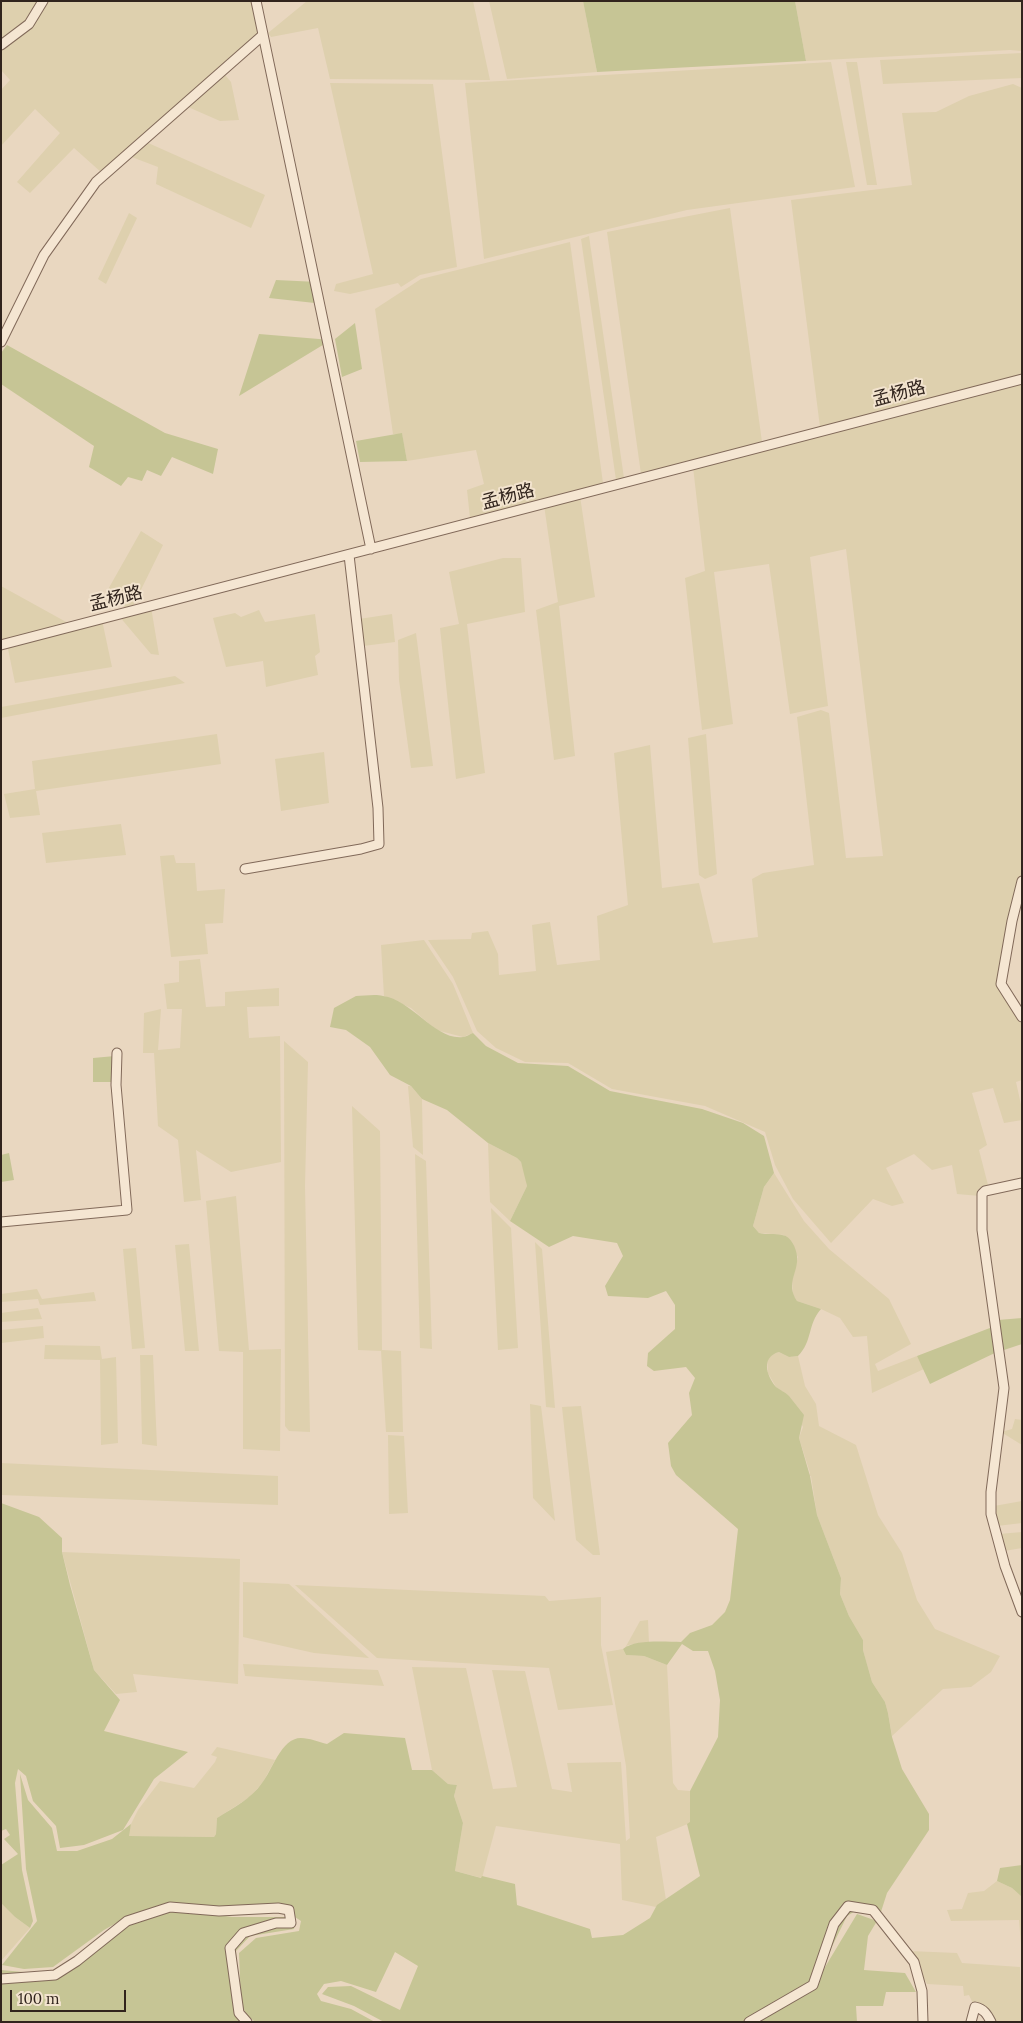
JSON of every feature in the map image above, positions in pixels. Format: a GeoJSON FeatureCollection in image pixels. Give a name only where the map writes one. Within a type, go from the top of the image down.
{"type":"FeatureCollection","features":[{"type":"Feature","properties":{"kind":"street"},"geometry":{"type":"LineString","coordinates":[[1,45],[29,24],[43,1]]}},
{"type":"Feature","properties":{"kind":"street"},"geometry":{"type":"LineString","coordinates":[[256,1],[371,549]]}},
{"type":"Feature","properties":{"kind":"street"},"geometry":{"type":"LineString","coordinates":[[1,342],[44,255],[96,182],[263,35]]}},
{"type":"Feature","properties":{"kind":"street","name":"孟杨路"},"geometry":{"type":"LineString","coordinates":[[1,645],[1022,379]]}},
{"type":"Feature","properties":{"kind":"street"},"geometry":{"type":"LineString","coordinates":[[245,869],[380,844],[378,808],[349,555]]}},
{"type":"Feature","properties":{"kind":"street"},"geometry":{"type":"LineString","coordinates":[[1022,881],[1012,921],[1001,984],[1022,1017]]}},
{"type":"Feature","properties":{"kind":"street"},"geometry":{"type":"LineString","coordinates":[[1,1222],[127,1210],[116,1085],[117,1052]]}},
{"type":"Feature","properties":{"kind":"street"},"geometry":{"type":"LineString","coordinates":[[1022,1183],[986,1190],[982,1194],[982,1230],[1004,1388],[991,1492],[991,1514],[1005,1566],[1022,1612]]}},
{"type":"Feature","properties":{"kind":"street"},"geometry":{"type":"LineString","coordinates":[[749,2022],[813,1985],[834,1924],[848,1906],[873,1910],[914,1962],[922,1991],[923,2022]]}},
{"type":"Feature","properties":{"kind":"street"},"geometry":{"type":"LineString","coordinates":[[1,1979],[55,1975],[77,1961],[127,1921],[170,1907],[219,1911],[278,1908],[289,1910],[291,1922],[276,1923],[242,1933],[230,1948],[239,2013],[247,2022]]}},
{"type":"Feature","properties":{"kind":"street"},"geometry":{"type":"LineString","coordinates":[[971,2022],[975,2007],[981,2008],[991,2022]]}},
{"type":"Feature","properties":{"kind":"shaded area"},"geometry":{"type":"Polygon","coordinates":[[[1,1],[42,1],[28,23],[1,42],[1,1]]]}},
{"type":"Feature","properties":{"kind":"shaded area"},"geometry":{"type":"Polygon","coordinates":[[[46,1],[258,1],[264,29],[102,173],[74,148],[30,193],[17,182],[60,133],[35,109],[1,146],[1,90],[10,80],[1,70],[1,48],[46,1]]]}},
{"type":"Feature","properties":{"kind":"shaded area"},"geometry":{"type":"Polygon","coordinates":[[[307,1],[473,1],[490,80],[330,79],[318,28],[271,37],[268,33],[307,1]]]}},
{"type":"Feature","properties":{"kind":"shaded area"},"geometry":{"type":"Polygon","coordinates":[[[489,1],[583,1],[597,72],[507,79],[489,1]]]}},
{"type":"Feature","properties":{"kind":"shaded area"},"geometry":{"type":"Polygon","coordinates":[[[583,1],[795,1],[806,61],[597,72],[583,1]]]}},
{"type":"Feature","properties":{"kind":"shaded area"},"geometry":{"type":"Polygon","coordinates":[[[795,1],[1022,1],[1022,51],[1010,50],[806,61],[795,1]]]}},
{"type":"Feature","properties":{"kind":"shaded area"},"geometry":{"type":"Polygon","coordinates":[[[1022,53],[1022,78],[883,84],[880,60],[1022,53]]]}},
{"type":"Feature","properties":{"kind":"shaded area"},"geometry":{"type":"Polygon","coordinates":[[[831,62],[855,187],[687,210],[484,259],[465,83],[831,62]]]}},
{"type":"Feature","properties":{"kind":"shaded area"},"geometry":{"type":"Polygon","coordinates":[[[846,62],[857,62],[877,185],[867,185],[846,62]]]}},
{"type":"Feature","properties":{"kind":"shaded area"},"geometry":{"type":"Polygon","coordinates":[[[225,75],[231,82],[239,120],[220,121],[188,107],[225,75]]]}},
{"type":"Feature","properties":{"kind":"shaded area"},"geometry":{"type":"Polygon","coordinates":[[[330,83],[433,84],[457,267],[420,275],[401,287],[398,283],[350,294],[334,291],[336,284],[373,274],[330,83]]]}},
{"type":"Feature","properties":{"kind":"shaded area"},"geometry":{"type":"Polygon","coordinates":[[[1013,84],[1022,88],[1022,376],[820,427],[791,200],[912,185],[902,113],[936,112],[969,96],[1013,84]]]}},
{"type":"Feature","properties":{"kind":"shaded area"},"geometry":{"type":"Polygon","coordinates":[[[146,142],[265,195],[251,228],[156,184],[158,167],[129,156],[146,142]]]}},
{"type":"Feature","properties":{"kind":"shaded area"},"geometry":{"type":"Polygon","coordinates":[[[730,208],[762,442],[641,474],[607,232],[730,208]]]}},
{"type":"Feature","properties":{"kind":"shaded area"},"geometry":{"type":"Polygon","coordinates":[[[129,213],[137,218],[106,284],[98,279],[129,213]]]}},
{"type":"Feature","properties":{"kind":"shaded area"},"geometry":{"type":"Polygon","coordinates":[[[589,236],[624,478],[616,480],[581,239],[589,236]]]}},
{"type":"Feature","properties":{"kind":"shaded area"},"geometry":{"type":"Polygon","coordinates":[[[570,242],[603,483],[470,518],[467,490],[484,484],[476,450],[407,461],[402,434],[393,434],[375,309],[421,279],[570,242]]]}},
{"type":"Feature","properties":{"kind":"shaded area"},"geometry":{"type":"Polygon","coordinates":[[[276,280],[318,282],[324,304],[269,298],[276,280]]]}},
{"type":"Feature","properties":{"kind":"shaded area"},"geometry":{"type":"Polygon","coordinates":[[[355,323],[362,369],[342,377],[335,339],[355,323]]]}},
{"type":"Feature","properties":{"kind":"shaded area"},"geometry":{"type":"Polygon","coordinates":[[[259,334],[331,340],[239,396],[259,334]]]}},
{"type":"Feature","properties":{"kind":"shaded area"},"geometry":{"type":"Polygon","coordinates":[[[7,345],[165,433],[218,449],[213,474],[172,457],[161,476],[147,470],[142,481],[128,477],[121,486],[89,467],[94,446],[1,384],[1,353],[7,345]]]}},
{"type":"Feature","properties":{"kind":"shaded area"},"geometry":{"type":"Polygon","coordinates":[[[1022,382],[1022,881],[999,977],[1022,1019],[1022,1080],[1016,1082],[1022,1109],[1022,1120],[1004,1123],[993,1088],[972,1093],[987,1145],[979,1150],[988,1185],[980,1196],[957,1194],[952,1165],[932,1170],[914,1154],[886,1168],[904,1203],[892,1206],[873,1199],[831,1243],[793,1199],[775,1165],[765,1132],[705,1106],[612,1089],[568,1063],[525,1062],[496,1048],[477,1031],[453,977],[428,940],[471,939],[472,933],[488,931],[498,954],[499,975],[536,971],[532,925],[550,922],[557,965],[600,960],[597,916],[628,905],[614,753],[650,745],[662,888],[699,883],[713,943],[758,937],[752,879],[763,873],[814,865],[797,717],[821,710],[829,713],[846,858],[883,856],[846,549],[810,557],[828,706],[790,714],[769,564],[714,572],[733,724],[702,730],[685,578],[705,571],[693,467],[1022,382]]]}},
{"type":"Feature","properties":{"kind":"shaded area"},"geometry":{"type":"Polygon","coordinates":[[[402,433],[407,461],[360,462],[356,441],[402,433]]]}},
{"type":"Feature","properties":{"kind":"shaded area"},"geometry":{"type":"Polygon","coordinates":[[[580,496],[595,597],[559,606],[575,756],[554,760],[536,610],[558,602],[544,505],[580,496]]]}},
{"type":"Feature","properties":{"kind":"shaded area"},"geometry":{"type":"Polygon","coordinates":[[[141,531],[163,545],[133,606],[126,608],[106,593],[141,531]]]}},
{"type":"Feature","properties":{"kind":"shaded area"},"geometry":{"type":"Polygon","coordinates":[[[503,558],[521,558],[525,612],[467,624],[485,773],[456,779],[440,628],[459,624],[449,572],[503,558]]]}},
{"type":"Feature","properties":{"kind":"shaded area"},"geometry":{"type":"Polygon","coordinates":[[[1,586],[68,623],[1,640],[1,586]]]}},
{"type":"Feature","properties":{"kind":"shaded area"},"geometry":{"type":"Polygon","coordinates":[[[151,607],[159,655],[151,654],[119,616],[151,607]]]}},
{"type":"Feature","properties":{"kind":"shaded area"},"geometry":{"type":"Polygon","coordinates":[[[259,610],[265,622],[315,614],[320,652],[315,656],[318,675],[266,687],[263,661],[226,667],[213,618],[235,613],[241,617],[259,610]]]}},
{"type":"Feature","properties":{"kind":"shaded area"},"geometry":{"type":"Polygon","coordinates":[[[392,614],[395,642],[363,646],[359,619],[392,614]]]}},
{"type":"Feature","properties":{"kind":"shaded area"},"geometry":{"type":"Polygon","coordinates":[[[102,620],[112,667],[15,683],[7,644],[102,620]]]}},
{"type":"Feature","properties":{"kind":"shaded area"},"geometry":{"type":"Polygon","coordinates":[[[416,633],[433,766],[411,768],[399,680],[398,640],[416,633]]]}},
{"type":"Feature","properties":{"kind":"shaded area"},"geometry":{"type":"Polygon","coordinates":[[[175,676],[185,683],[1,718],[1,707],[175,676]]]}},
{"type":"Feature","properties":{"kind":"shaded area"},"geometry":{"type":"Polygon","coordinates":[[[217,734],[221,764],[36,791],[40,815],[10,818],[4,794],[35,789],[32,761],[217,734]]]}},
{"type":"Feature","properties":{"kind":"shaded area"},"geometry":{"type":"Polygon","coordinates":[[[706,734],[717,874],[705,879],[699,875],[688,738],[706,734]]]}},
{"type":"Feature","properties":{"kind":"shaded area"},"geometry":{"type":"Polygon","coordinates":[[[324,752],[329,803],[281,811],[275,759],[324,752]]]}},
{"type":"Feature","properties":{"kind":"shaded area"},"geometry":{"type":"Polygon","coordinates":[[[121,824],[126,855],[46,863],[42,833],[121,824]]]}},
{"type":"Feature","properties":{"kind":"shaded area"},"geometry":{"type":"Polygon","coordinates":[[[174,855],[176,863],[195,863],[197,891],[225,889],[223,923],[205,924],[208,954],[171,957],[160,856],[174,855]]]}},
{"type":"Feature","properties":{"kind":"shaded area"},"geometry":{"type":"Polygon","coordinates":[[[424,940],[453,984],[473,1033],[463,1037],[436,1030],[411,1008],[384,996],[381,945],[424,940]]]}},
{"type":"Feature","properties":{"kind":"shaded area"},"geometry":{"type":"Polygon","coordinates":[[[200,959],[206,1007],[225,1006],[225,992],[279,988],[279,1006],[247,1007],[249,1038],[280,1036],[281,1162],[231,1172],[196,1150],[201,1200],[184,1202],[178,1140],[158,1126],[154,1053],[143,1053],[144,1013],[161,1009],[158,1050],[180,1048],[182,1009],[167,1009],[164,984],[179,982],[179,961],[200,959]]]}},
{"type":"Feature","properties":{"kind":"shaded area"},"geometry":{"type":"Polygon","coordinates":[[[380,995],[394,999],[443,1033],[453,1037],[465,1037],[473,1033],[486,1046],[518,1063],[568,1066],[610,1091],[702,1109],[743,1123],[764,1136],[774,1173],[764,1187],[753,1226],[759,1233],[782,1235],[790,1240],[797,1256],[792,1283],[794,1295],[797,1301],[821,1309],[814,1321],[806,1345],[798,1356],[789,1357],[779,1352],[773,1354],[768,1362],[768,1372],[776,1387],[789,1396],[804,1415],[799,1438],[810,1476],[817,1515],[841,1578],[840,1594],[849,1616],[863,1640],[863,1650],[872,1682],[885,1702],[892,1737],[902,1769],[929,1814],[929,1830],[887,1893],[879,1918],[857,1910],[847,1916],[815,1981],[744,2022],[384,2022],[354,2006],[322,1994],[328,1987],[351,1986],[400,2010],[418,1966],[395,1952],[376,1992],[341,1981],[324,1984],[317,1994],[321,2001],[351,2009],[375,2022],[255,2022],[247,2015],[241,2004],[239,1953],[256,1938],[299,1931],[301,1921],[286,1911],[231,1912],[172,1903],[132,1914],[104,1930],[53,1967],[24,1969],[2,1965],[37,1921],[26,1869],[20,1774],[28,1800],[52,1828],[57,1851],[77,1851],[112,1839],[131,1824],[129,1836],[214,1837],[216,1834],[217,1818],[253,1794],[266,1778],[278,1756],[288,1743],[294,1739],[301,1738],[327,1744],[344,1733],[405,1738],[412,1770],[432,1770],[448,1784],[457,1785],[454,1796],[463,1823],[455,1871],[515,1884],[517,1905],[590,1929],[592,1938],[623,1935],[650,1918],[657,1905],[700,1876],[687,1824],[690,1822],[690,1791],[718,1737],[720,1700],[715,1671],[708,1651],[693,1651],[682,1644],[667,1665],[644,1656],[626,1655],[623,1649],[643,1642],[681,1642],[690,1633],[712,1625],[725,1612],[730,1600],[738,1529],[676,1475],[671,1466],[668,1443],[692,1415],[689,1393],[695,1378],[686,1367],[654,1371],[647,1366],[648,1353],[675,1329],[675,1305],[666,1291],[648,1298],[608,1296],[605,1286],[623,1256],[617,1243],[573,1236],[549,1247],[510,1221],[527,1186],[521,1162],[488,1143],[447,1110],[422,1099],[411,1086],[390,1075],[370,1047],[346,1030],[330,1027],[334,1008],[356,996],[380,995]]]}},
{"type":"Feature","properties":{"kind":"shaded area"},"geometry":{"type":"Polygon","coordinates":[[[284,1041],[308,1062],[305,1186],[310,1432],[289,1431],[285,1426],[284,1041]]]}},
{"type":"Feature","properties":{"kind":"shaded area"},"geometry":{"type":"Polygon","coordinates":[[[115,1056],[116,1082],[93,1082],[93,1058],[115,1056]]]}},
{"type":"Feature","properties":{"kind":"shaded area"},"geometry":{"type":"Polygon","coordinates":[[[408,1086],[411,1086],[422,1099],[423,1155],[413,1147],[408,1086]]]}},
{"type":"Feature","properties":{"kind":"shaded area"},"geometry":{"type":"Polygon","coordinates":[[[352,1106],[380,1131],[382,1350],[401,1351],[403,1432],[386,1432],[381,1351],[358,1350],[352,1106]]]}},
{"type":"Feature","properties":{"kind":"shaded area"},"geometry":{"type":"Polygon","coordinates":[[[488,1143],[517,1158],[521,1162],[525,1175],[527,1186],[510,1221],[490,1202],[488,1143]]]}},
{"type":"Feature","properties":{"kind":"shaded area"},"geometry":{"type":"Polygon","coordinates":[[[9,1153],[14,1180],[1,1182],[1,1155],[9,1153]]]}},
{"type":"Feature","properties":{"kind":"shaded area"},"geometry":{"type":"Polygon","coordinates":[[[415,1154],[426,1161],[432,1349],[420,1348],[415,1154]]]}},
{"type":"Feature","properties":{"kind":"shaded area"},"geometry":{"type":"Polygon","coordinates":[[[774,1173],[804,1221],[829,1249],[889,1299],[911,1344],[875,1364],[878,1371],[917,1356],[924,1369],[872,1393],[867,1336],[853,1337],[840,1318],[797,1301],[793,1295],[792,1281],[798,1257],[784,1235],[759,1233],[753,1226],[764,1187],[774,1173]]]}},
{"type":"Feature","properties":{"kind":"shaded area"},"geometry":{"type":"Polygon","coordinates":[[[236,1196],[249,1350],[281,1349],[280,1451],[243,1449],[243,1352],[219,1351],[206,1201],[236,1196]]]}},
{"type":"Feature","properties":{"kind":"shaded area"},"geometry":{"type":"Polygon","coordinates":[[[491,1208],[511,1228],[518,1348],[498,1350],[491,1208]]]}},
{"type":"Feature","properties":{"kind":"shaded area"},"geometry":{"type":"Polygon","coordinates":[[[535,1242],[542,1249],[555,1408],[546,1407],[535,1242]]]}},
{"type":"Feature","properties":{"kind":"shaded area"},"geometry":{"type":"Polygon","coordinates":[[[189,1244],[199,1351],[185,1351],[175,1245],[189,1244]]]}},
{"type":"Feature","properties":{"kind":"shaded area"},"geometry":{"type":"Polygon","coordinates":[[[136,1248],[145,1348],[132,1349],[123,1249],[136,1248]]]}},
{"type":"Feature","properties":{"kind":"shaded area"},"geometry":{"type":"Polygon","coordinates":[[[37,1289],[42,1299],[94,1292],[96,1301],[40,1305],[38,1299],[1,1302],[1,1294],[37,1289]]]}},
{"type":"Feature","properties":{"kind":"shaded area"},"geometry":{"type":"Polygon","coordinates":[[[38,1308],[42,1319],[1,1322],[1,1313],[38,1308]]]}},
{"type":"Feature","properties":{"kind":"shaded area"},"geometry":{"type":"Polygon","coordinates":[[[1022,1318],[1022,1344],[1004,1350],[998,1320],[1022,1318]]]}},
{"type":"Feature","properties":{"kind":"shaded area"},"geometry":{"type":"Polygon","coordinates":[[[43,1326],[44,1338],[1,1343],[1,1330],[43,1326]]]}},
{"type":"Feature","properties":{"kind":"shaded area"},"geometry":{"type":"Polygon","coordinates":[[[995,1326],[999,1351],[930,1384],[917,1356],[995,1326]]]}},
{"type":"Feature","properties":{"kind":"shaded area"},"geometry":{"type":"Polygon","coordinates":[[[45,1345],[100,1346],[102,1359],[116,1357],[118,1443],[101,1445],[100,1360],[44,1359],[45,1345]]]}},
{"type":"Feature","properties":{"kind":"shaded area"},"geometry":{"type":"Polygon","coordinates":[[[779,1352],[789,1357],[798,1356],[805,1386],[816,1404],[819,1426],[856,1445],[878,1515],[902,1553],[917,1600],[935,1629],[1000,1656],[991,1672],[971,1687],[943,1689],[892,1736],[885,1702],[872,1682],[863,1650],[863,1640],[849,1616],[840,1594],[841,1578],[817,1515],[811,1476],[809,1476],[810,1473],[799,1438],[803,1427],[787,1395],[776,1387],[768,1373],[767,1360],[770,1355],[779,1352]]]}},
{"type":"Feature","properties":{"kind":"shaded area"},"geometry":{"type":"Polygon","coordinates":[[[140,1355],[153,1355],[157,1446],[142,1444],[140,1355]]]}},
{"type":"Feature","properties":{"kind":"shaded area"},"geometry":{"type":"Polygon","coordinates":[[[530,1404],[541,1406],[555,1521],[533,1498],[530,1404]]]}},
{"type":"Feature","properties":{"kind":"shaded area"},"geometry":{"type":"Polygon","coordinates":[[[581,1406],[600,1555],[593,1555],[576,1540],[562,1407],[581,1406]]]}},
{"type":"Feature","properties":{"kind":"shaded area"},"geometry":{"type":"Polygon","coordinates":[[[1015,1419],[1022,1420],[1022,1445],[1001,1432],[1012,1429],[1015,1419]]]}},
{"type":"Feature","properties":{"kind":"shaded area"},"geometry":{"type":"Polygon","coordinates":[[[388,1435],[404,1436],[408,1513],[389,1514],[388,1435]]]}},
{"type":"Feature","properties":{"kind":"shaded area"},"geometry":{"type":"Polygon","coordinates":[[[1,1463],[278,1476],[278,1505],[1,1495],[1,1463]]]}},
{"type":"Feature","properties":{"kind":"shaded area"},"geometry":{"type":"Polygon","coordinates":[[[1022,1501],[1022,1523],[997,1526],[994,1506],[1022,1501]]]}},
{"type":"Feature","properties":{"kind":"shaded area"},"geometry":{"type":"Polygon","coordinates":[[[1,1503],[39,1517],[62,1538],[62,1552],[70,1585],[94,1670],[120,1700],[104,1731],[188,1752],[154,1779],[123,1830],[84,1845],[60,1848],[56,1826],[33,1801],[26,1776],[18,1769],[15,1783],[22,1870],[33,1921],[30,1928],[1,1903],[1,1865],[18,1854],[4,1839],[10,1835],[6,1829],[1,1831],[1,1503]]]}},
{"type":"Feature","properties":{"kind":"shaded area"},"geometry":{"type":"Polygon","coordinates":[[[1022,1532],[1022,1548],[1004,1551],[999,1534],[1022,1532]]]}},
{"type":"Feature","properties":{"kind":"shaded area"},"geometry":{"type":"Polygon","coordinates":[[[62,1552],[240,1559],[238,1684],[133,1674],[137,1692],[116,1694],[94,1670],[62,1552]]]}},
{"type":"Feature","properties":{"kind":"shaded area"},"geometry":{"type":"Polygon","coordinates":[[[243,1582],[289,1584],[369,1658],[314,1653],[243,1637],[243,1582]]]}},
{"type":"Feature","properties":{"kind":"shaded area"},"geometry":{"type":"Polygon","coordinates":[[[295,1585],[545,1596],[549,1601],[601,1597],[601,1645],[613,1705],[558,1710],[549,1668],[377,1658],[295,1585]]]}},
{"type":"Feature","properties":{"kind":"shaded area"},"geometry":{"type":"Polygon","coordinates":[[[648,1620],[649,1643],[628,1645],[625,1648],[640,1621],[648,1620]]]}},
{"type":"Feature","properties":{"kind":"shaded area"},"geometry":{"type":"Polygon","coordinates":[[[623,1649],[626,1655],[644,1656],[667,1665],[673,1783],[678,1790],[690,1791],[690,1823],[656,1837],[666,1900],[656,1907],[622,1900],[620,1844],[496,1826],[482,1878],[455,1871],[463,1823],[454,1796],[457,1785],[448,1784],[432,1770],[412,1667],[466,1668],[493,1789],[517,1787],[492,1670],[525,1671],[552,1789],[572,1792],[567,1763],[621,1762],[626,1841],[630,1838],[626,1766],[606,1652],[623,1649]]]}},
{"type":"Feature","properties":{"kind":"shaded area"},"geometry":{"type":"Polygon","coordinates":[[[243,1664],[378,1670],[384,1686],[245,1676],[243,1664]]]}},
{"type":"Feature","properties":{"kind":"shaded area"},"geometry":{"type":"Polygon","coordinates":[[[217,1747],[275,1760],[263,1782],[250,1797],[217,1818],[216,1834],[214,1837],[128,1836],[131,1824],[138,1810],[160,1781],[194,1788],[215,1762],[217,1757],[211,1755],[217,1747]]]}},
{"type":"Feature","properties":{"kind":"shaded area"},"geometry":{"type":"Polygon","coordinates":[[[1022,1865],[1022,1897],[1012,1888],[997,1881],[1000,1868],[1022,1865]]]}},
{"type":"Feature","properties":{"kind":"shaded area"},"geometry":{"type":"Polygon","coordinates":[[[997,1881],[1012,1888],[1022,1897],[1022,1957],[1019,1920],[951,1921],[947,1910],[962,1909],[968,1893],[984,1891],[997,1881]]]}},
{"type":"Feature","properties":{"kind":"shaded area"},"geometry":{"type":"Polygon","coordinates":[[[1,1903],[30,1928],[1,1961],[1,1903]]]}},
{"type":"Feature","properties":{"kind":"shaded area"},"geometry":{"type":"Polygon","coordinates":[[[172,1908],[232,1917],[287,1917],[295,1924],[294,1929],[250,1936],[236,1951],[238,2006],[249,2022],[1,2022],[1,1970],[46,1974],[77,1960],[120,1927],[172,1908]]]}},
{"type":"Feature","properties":{"kind":"shaded area"},"geometry":{"type":"Polygon","coordinates":[[[857,1914],[877,1921],[868,1936],[864,1970],[905,1973],[916,1992],[886,1992],[883,2006],[856,2006],[857,2022],[754,2022],[810,1992],[857,1914]]]}},
{"type":"Feature","properties":{"kind":"shaded area"},"geometry":{"type":"Polygon","coordinates":[[[909,1951],[957,1953],[962,1963],[1020,1967],[1022,2022],[993,2022],[974,2006],[969,1995],[964,1996],[963,1986],[927,1984],[909,1951]]]}}]}
